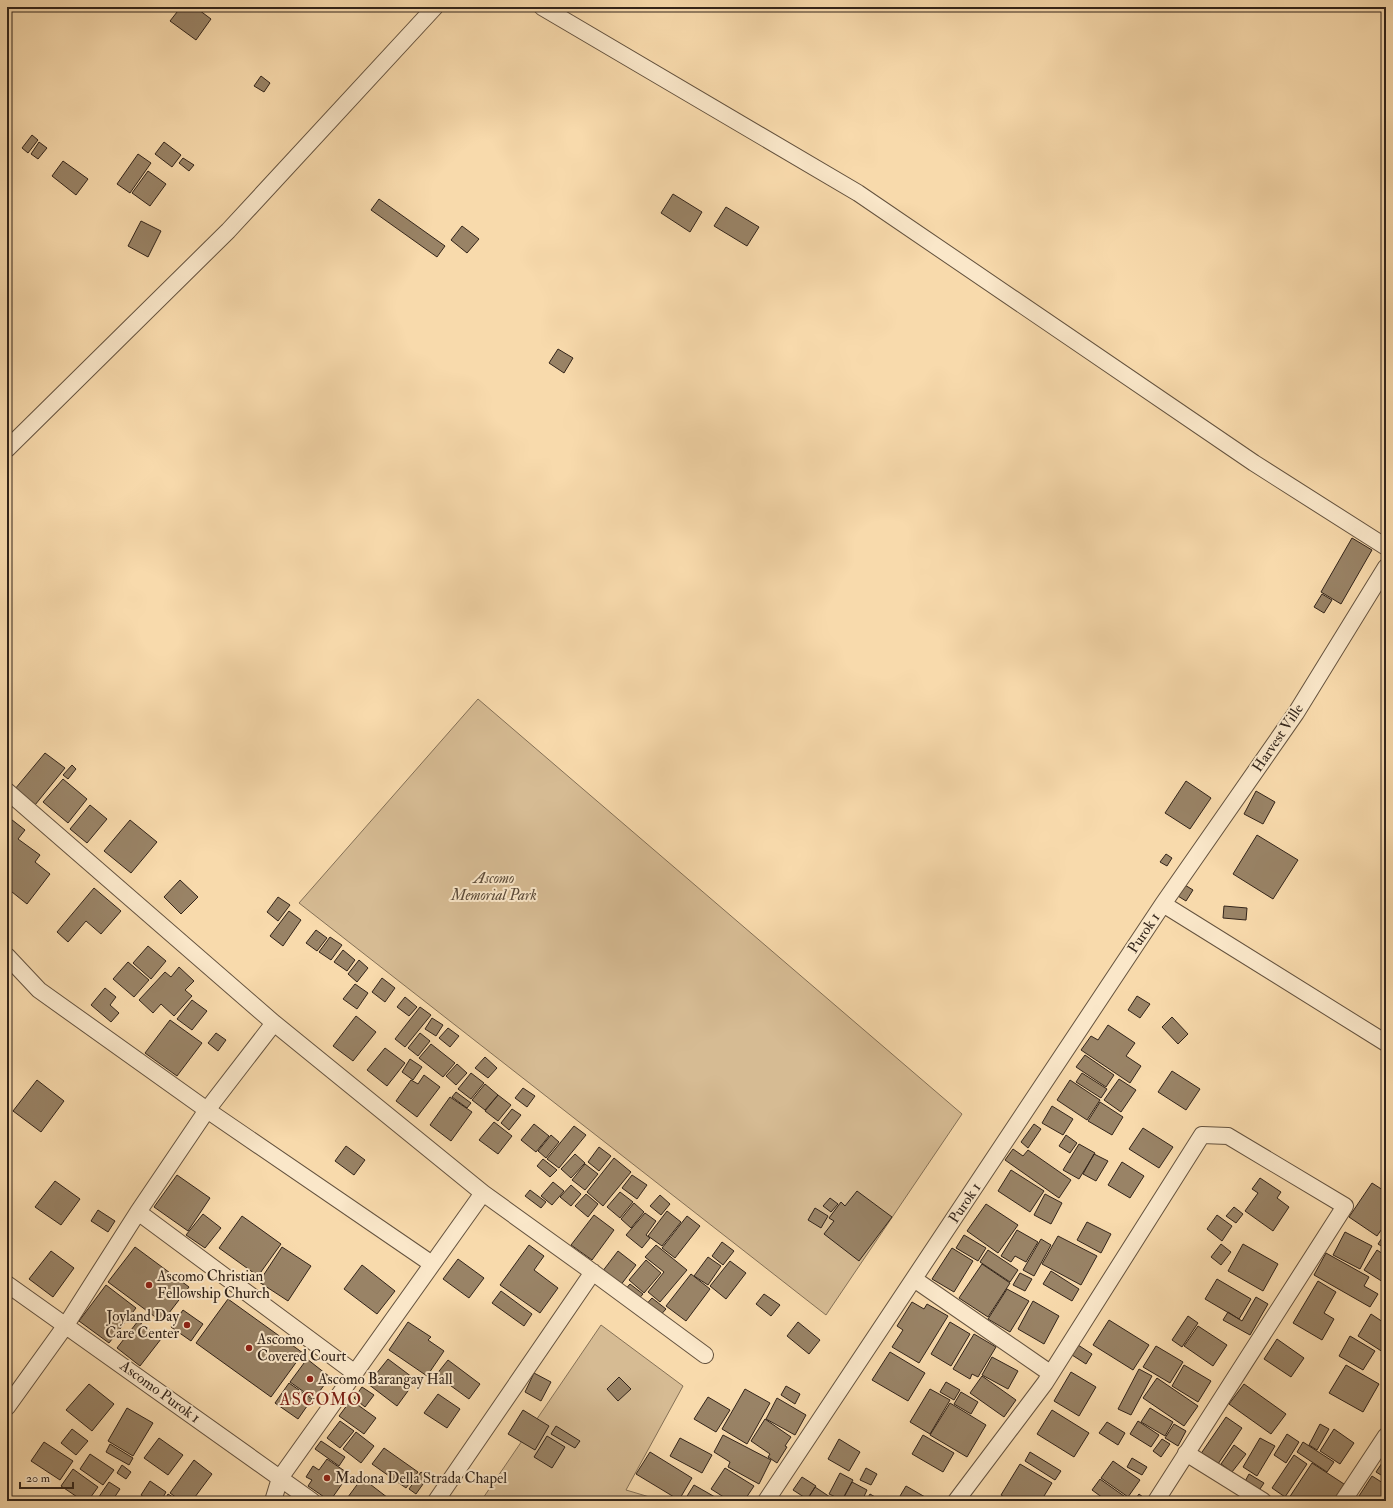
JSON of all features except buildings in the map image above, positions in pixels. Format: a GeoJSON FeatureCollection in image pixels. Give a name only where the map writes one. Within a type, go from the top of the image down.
{"type":"FeatureCollection","features":[{"type":"Feature","properties":{"kind":"street"},"geometry":{"type":"LineString","coordinates":[[7,449],[228,231],[435,7]]}},
{"type":"Feature","properties":{"kind":"street"},"geometry":{"type":"LineString","coordinates":[[542,7],[858,193],[1254,463],[1386,547]]}},
{"type":"Feature","properties":{"kind":"street","name":"Harvest Ville"},"geometry":{"type":"LineString","coordinates":[[1163,904],[1296,713],[1386,567]]}},
{"type":"Feature","properties":{"kind":"street"},"geometry":{"type":"LineString","coordinates":[[7,791],[274,1023],[483,1193],[594,1272],[705,1355]]}},
{"type":"Feature","properties":{"kind":"street"},"geometry":{"type":"LineString","coordinates":[[1163,904],[1386,1043]]}},
{"type":"Feature","properties":{"kind":"street","name":"Purok 1"},"geometry":{"type":"LineString","coordinates":[[766,1501],[1163,904]]}},
{"type":"Feature","properties":{"kind":"street"},"geometry":{"type":"LineString","coordinates":[[7,956],[40,990],[207,1110],[432,1264]]}},
{"type":"Feature","properties":{"kind":"street"},"geometry":{"type":"LineString","coordinates":[[7,1407],[66,1325],[138,1212],[207,1110],[274,1023]]}},
{"type":"Feature","properties":{"kind":"street"},"geometry":{"type":"LineString","coordinates":[[956,1501],[1044,1383],[1202,1135],[1228,1136],[1345,1206],[1156,1501]]}},
{"type":"Feature","properties":{"kind":"street"},"geometry":{"type":"LineString","coordinates":[[273,1501],[280,1478],[483,1193]]}},
{"type":"Feature","properties":{"kind":"street"},"geometry":{"type":"LineString","coordinates":[[138,1212],[355,1373]]}},
{"type":"Feature","properties":{"kind":"street"},"geometry":{"type":"LineString","coordinates":[[436,1501],[594,1272]]}},
{"type":"Feature","properties":{"kind":"street"},"geometry":{"type":"LineString","coordinates":[[914,1279],[1050,1373]]}},
{"type":"Feature","properties":{"kind":"street","name":"Ascomo Purok 1"},"geometry":{"type":"LineString","coordinates":[[7,1284],[312,1501]]}},
{"type":"Feature","properties":{"kind":"street"},"geometry":{"type":"LineString","coordinates":[[1343,1501],[1386,1436]]}},
{"type":"Feature","properties":{"kind":"street"},"geometry":{"type":"LineString","coordinates":[[1186,1453],[1263,1501]]}},
{"type":"Feature","properties":{"kind":"green space","name":"Ascomo Memorial Park"},"geometry":{"type":"Polygon","coordinates":[[[478,699],[962,1114],[826,1315],[299,903],[478,699]]]}},
{"type":"Feature","properties":{"kind":"green space"},"geometry":{"type":"Polygon","coordinates":[[[601,1325],[683,1386],[626,1490],[663,1501],[481,1501],[601,1325]]]}},
{"type":"Feature","properties":{"kind":"place","name":"Ascomo Christian Fellowship Church"},"geometry":{"type":"Point","coordinates":[149,1285]}},
{"type":"Feature","properties":{"kind":"place","name":"Joyland Day Care Center"},"geometry":{"type":"Point","coordinates":[187,1325]}},
{"type":"Feature","properties":{"kind":"place","name":"Ascomo Covered Court"},"geometry":{"type":"Point","coordinates":[249,1348]}},
{"type":"Feature","properties":{"kind":"place","name":"Ascomo Barangay Hall"},"geometry":{"type":"Point","coordinates":[310,1379]}},
{"type":"Feature","properties":{"kind":"place","name":"Madona Della Strada Chapel"},"geometry":{"type":"Point","coordinates":[327,1478]}},
{"type":"Feature","properties":{"kind":"district","name":"ASCOMO"},"geometry":{"type":"Point","coordinates":[321,1399]}}]}
